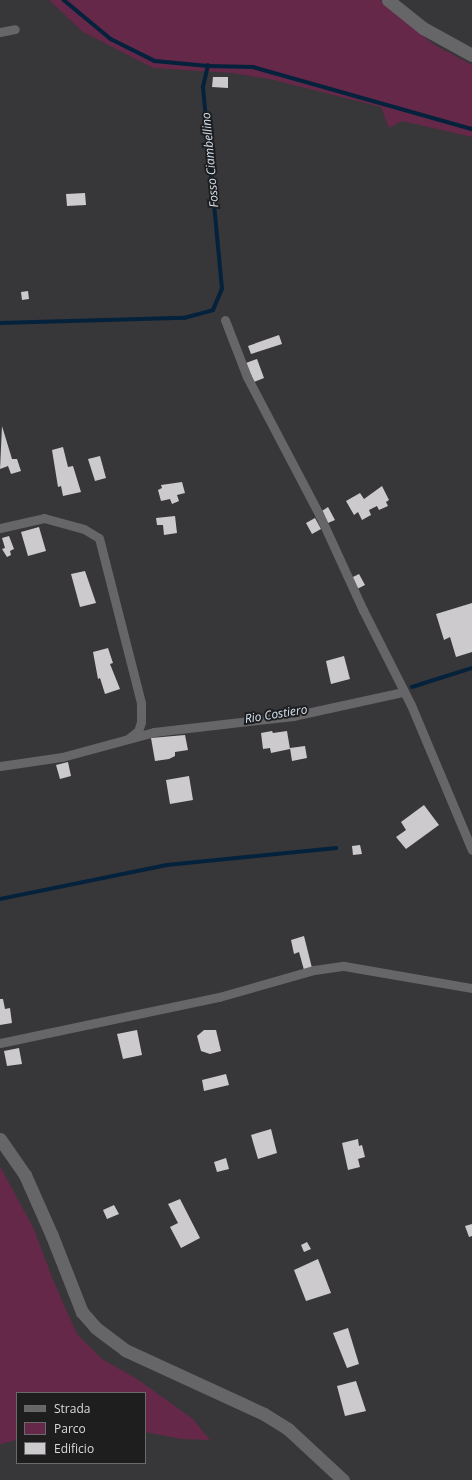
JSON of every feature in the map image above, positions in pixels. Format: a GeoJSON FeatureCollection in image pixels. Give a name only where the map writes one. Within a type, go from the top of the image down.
{"type":"FeatureCollection","features":[{"type":"Feature","properties":{"kind":"main road"},"geometry":{"type":"LineString","coordinates":[[388,0],[423,28],[472,55]]}},
{"type":"Feature","properties":{"kind":"main road"},"geometry":{"type":"LineString","coordinates":[[0,1139],[25,1175],[52,1236],[82,1312],[96,1328],[125,1350],[264,1414],[288,1429],[343,1480]]}},
{"type":"Feature","properties":{"kind":"street"},"geometry":{"type":"LineString","coordinates":[[0,32],[15,29]]}},
{"type":"Feature","properties":{"kind":"street"},"geometry":{"type":"LineString","coordinates":[[225,320],[247,377],[319,514],[437,762],[472,850]]}},
{"type":"Feature","properties":{"kind":"street"},"geometry":{"type":"LineString","coordinates":[[0,528],[44,518],[84,529],[99,538],[141,703],[141,722],[138,731],[128,739]]}},
{"type":"Feature","properties":{"kind":"street"},"geometry":{"type":"LineString","coordinates":[[0,766],[62,757],[154,732],[306,714],[404,692]]}},
{"type":"Feature","properties":{"kind":"street"},"geometry":{"type":"LineString","coordinates":[[0,1043],[219,998],[314,970],[344,966],[472,988]]}},
{"type":"Feature","properties":{"kind":"green space"},"geometry":{"type":"Polygon","coordinates":[[[49,0],[380,0],[433,44],[472,65],[472,137],[402,121],[389,128],[381,107],[269,79],[232,73],[153,68],[83,32],[49,0]]]}},
{"type":"Feature","properties":{"kind":"green space"},"geometry":{"type":"Polygon","coordinates":[[[0,1166],[34,1229],[53,1280],[77,1334],[102,1359],[137,1379],[193,1419],[210,1440],[181,1439],[146,1432],[146,1392],[16,1392],[16,1440],[0,1444],[0,1166]]]}},
{"type":"Feature","properties":{"kind":"building"},"geometry":{"type":"Polygon","coordinates":[[[213,77],[228,77],[228,88],[212,87],[213,77]]]}},
{"type":"Feature","properties":{"kind":"building"},"geometry":{"type":"Polygon","coordinates":[[[85,193],[86,205],[67,206],[66,194],[85,193]]]}},
{"type":"Feature","properties":{"kind":"building"},"geometry":{"type":"Polygon","coordinates":[[[28,291],[29,299],[22,300],[21,292],[28,291]]]}},
{"type":"Feature","properties":{"kind":"building"},"geometry":{"type":"Polygon","coordinates":[[[279,335],[282,344],[251,354],[248,346],[279,335]]]}},
{"type":"Feature","properties":{"kind":"building"},"geometry":{"type":"Polygon","coordinates":[[[257,359],[264,378],[254,382],[246,363],[257,359]]]}},
{"type":"Feature","properties":{"kind":"building"},"geometry":{"type":"Polygon","coordinates":[[[2,426],[12,459],[17,459],[21,471],[11,474],[8,466],[0,469],[2,426]]]}},
{"type":"Feature","properties":{"kind":"building"},"geometry":{"type":"Polygon","coordinates":[[[63,447],[68,467],[73,466],[81,492],[63,496],[61,486],[58,487],[52,450],[63,447]]]}},
{"type":"Feature","properties":{"kind":"building"},"geometry":{"type":"Polygon","coordinates":[[[100,456],[106,478],[95,481],[88,459],[100,456]]]}},
{"type":"Feature","properties":{"kind":"building"},"geometry":{"type":"Polygon","coordinates":[[[182,482],[185,493],[177,495],[179,501],[172,504],[170,499],[161,501],[158,490],[162,488],[161,485],[182,482]]]}},
{"type":"Feature","properties":{"kind":"building"},"geometry":{"type":"Polygon","coordinates":[[[382,486],[389,500],[386,502],[388,506],[379,510],[377,506],[369,510],[371,515],[362,520],[358,512],[354,515],[346,501],[360,493],[364,499],[382,486]]]}},
{"type":"Feature","properties":{"kind":"building"},"geometry":{"type":"Polygon","coordinates":[[[328,507],[335,520],[328,523],[322,511],[328,507]]]}},
{"type":"Feature","properties":{"kind":"building"},"geometry":{"type":"Polygon","coordinates":[[[175,516],[177,533],[164,535],[163,525],[157,525],[156,518],[175,516]]]}},
{"type":"Feature","properties":{"kind":"building"},"geometry":{"type":"Polygon","coordinates":[[[315,518],[321,529],[312,534],[306,523],[315,518]]]}},
{"type":"Feature","properties":{"kind":"building"},"geometry":{"type":"Polygon","coordinates":[[[39,527],[46,551],[28,556],[21,532],[39,527]]]}},
{"type":"Feature","properties":{"kind":"building"},"geometry":{"type":"Polygon","coordinates":[[[9,536],[14,549],[10,551],[11,555],[7,557],[2,549],[5,548],[2,538],[9,536]]]}},
{"type":"Feature","properties":{"kind":"building"},"geometry":{"type":"Polygon","coordinates":[[[85,571],[96,603],[80,607],[71,574],[85,571]]]}},
{"type":"Feature","properties":{"kind":"building"},"geometry":{"type":"Polygon","coordinates":[[[359,574],[365,585],[357,589],[351,578],[359,574]]]}},
{"type":"Feature","properties":{"kind":"building"},"geometry":{"type":"Polygon","coordinates":[[[472,603],[472,652],[456,657],[450,637],[444,640],[436,614],[472,603]]]}},
{"type":"Feature","properties":{"kind":"building"},"geometry":{"type":"Polygon","coordinates":[[[108,648],[113,663],[110,664],[120,689],[105,694],[100,678],[98,679],[93,652],[108,648]]]}},
{"type":"Feature","properties":{"kind":"building"},"geometry":{"type":"Polygon","coordinates":[[[344,656],[350,679],[331,684],[326,661],[344,656]]]}},
{"type":"Feature","properties":{"kind":"building"},"geometry":{"type":"Polygon","coordinates":[[[272,731],[273,733],[287,731],[290,749],[271,753],[270,748],[263,749],[261,733],[272,731]]]}},
{"type":"Feature","properties":{"kind":"building"},"geometry":{"type":"Polygon","coordinates":[[[185,735],[188,750],[175,752],[175,756],[169,759],[155,761],[151,738],[185,735]]]}},
{"type":"Feature","properties":{"kind":"building"},"geometry":{"type":"Polygon","coordinates":[[[305,746],[307,758],[292,761],[290,748],[305,746]]]}},
{"type":"Feature","properties":{"kind":"building"},"geometry":{"type":"Polygon","coordinates":[[[68,762],[71,776],[60,779],[56,765],[68,762]]]}},
{"type":"Feature","properties":{"kind":"building"},"geometry":{"type":"Polygon","coordinates":[[[189,776],[193,800],[170,804],[166,780],[189,776]]]}},
{"type":"Feature","properties":{"kind":"building"},"geometry":{"type":"Polygon","coordinates":[[[424,805],[439,825],[406,849],[396,837],[406,830],[401,822],[424,805]]]}},
{"type":"Feature","properties":{"kind":"building"},"geometry":{"type":"Polygon","coordinates":[[[360,845],[362,854],[353,855],[352,846],[360,845]]]}},
{"type":"Feature","properties":{"kind":"building"},"geometry":{"type":"Polygon","coordinates":[[[304,936],[312,968],[304,970],[299,952],[294,954],[291,940],[304,936]]]}},
{"type":"Feature","properties":{"kind":"building"},"geometry":{"type":"Polygon","coordinates":[[[0,999],[3,999],[5,1009],[10,1008],[12,1023],[0,1025],[0,999]]]}},
{"type":"Feature","properties":{"kind":"building"},"geometry":{"type":"Polygon","coordinates":[[[137,1030],[142,1055],[123,1059],[117,1034],[137,1030]]]}},
{"type":"Feature","properties":{"kind":"building"},"geometry":{"type":"Polygon","coordinates":[[[204,1030],[216,1030],[221,1051],[210,1054],[201,1051],[197,1036],[204,1030]]]}},
{"type":"Feature","properties":{"kind":"building"},"geometry":{"type":"Polygon","coordinates":[[[19,1048],[22,1064],[7,1066],[4,1051],[19,1048]]]}},
{"type":"Feature","properties":{"kind":"building"},"geometry":{"type":"Polygon","coordinates":[[[226,1074],[229,1085],[204,1091],[202,1080],[226,1074]]]}},
{"type":"Feature","properties":{"kind":"building"},"geometry":{"type":"Polygon","coordinates":[[[271,1129],[277,1153],[258,1159],[251,1135],[271,1129]]]}},
{"type":"Feature","properties":{"kind":"building"},"geometry":{"type":"Polygon","coordinates":[[[358,1139],[359,1146],[362,1145],[365,1157],[358,1159],[360,1167],[348,1170],[342,1143],[358,1139]]]}},
{"type":"Feature","properties":{"kind":"building"},"geometry":{"type":"Polygon","coordinates":[[[226,1158],[229,1169],[217,1172],[214,1162],[226,1158]]]}},
{"type":"Feature","properties":{"kind":"building"},"geometry":{"type":"Polygon","coordinates":[[[180,1199],[200,1238],[181,1248],[170,1227],[178,1223],[168,1204],[180,1199]]]}},
{"type":"Feature","properties":{"kind":"building"},"geometry":{"type":"Polygon","coordinates":[[[114,1205],[119,1214],[107,1219],[103,1210],[114,1205]]]}},
{"type":"Feature","properties":{"kind":"building"},"geometry":{"type":"Polygon","coordinates":[[[472,1224],[472,1236],[469,1237],[465,1226],[472,1224]]]}},
{"type":"Feature","properties":{"kind":"building"},"geometry":{"type":"Polygon","coordinates":[[[307,1242],[311,1249],[304,1252],[301,1245],[307,1242]]]}},
{"type":"Feature","properties":{"kind":"building"},"geometry":{"type":"Polygon","coordinates":[[[318,1259],[331,1293],[306,1301],[294,1270],[318,1259]]]}},
{"type":"Feature","properties":{"kind":"building"},"geometry":{"type":"Polygon","coordinates":[[[348,1328],[359,1364],[347,1368],[333,1333],[348,1328]]]}},
{"type":"Feature","properties":{"kind":"building"},"geometry":{"type":"Polygon","coordinates":[[[356,1381],[366,1411],[345,1416],[337,1386],[356,1381]]]}},
{"type":"Feature","properties":{"kind":"waterway"},"geometry":{"type":"LineString","coordinates":[[64,0],[111,39],[155,61],[208,66]]}},
{"type":"Feature","properties":{"kind":"waterway","name":"Fosso Ciambellino"},"geometry":{"type":"LineString","coordinates":[[0,323],[184,318],[213,310],[222,289],[203,87],[208,66],[253,67],[472,129]]}},
{"type":"Feature","properties":{"kind":"waterway"},"geometry":{"type":"LineString","coordinates":[[412,687],[472,668]]}},
{"type":"Feature","properties":{"kind":"waterway"},"geometry":{"type":"LineString","coordinates":[[0,899],[167,865],[336,848]]}},
{"type":"Feature","properties":{"kind":"water label","name":"Rio Costiero"},"geometry":{"type":"Point","coordinates":[276,714]}}]}
